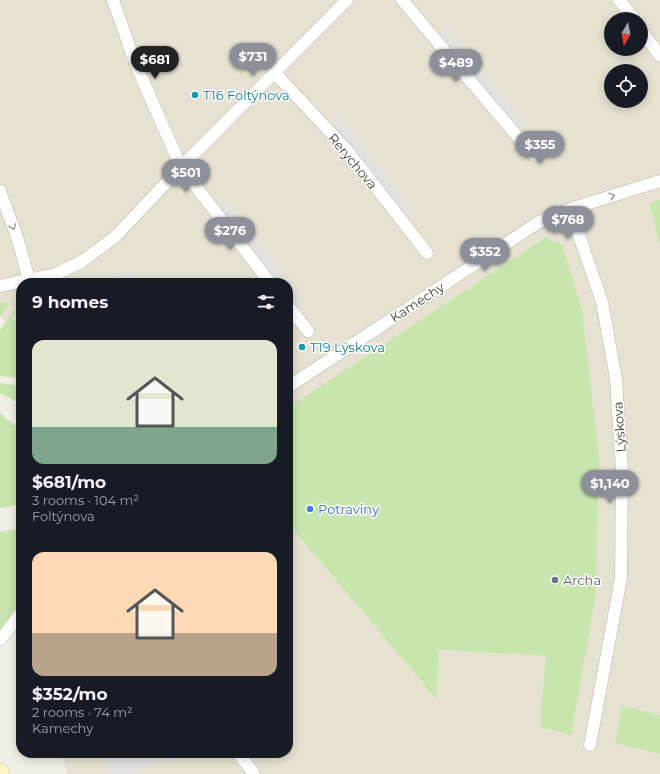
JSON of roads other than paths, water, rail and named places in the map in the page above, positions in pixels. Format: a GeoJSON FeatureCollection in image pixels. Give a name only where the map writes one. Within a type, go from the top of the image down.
{"type":"FeatureCollection","features":[{"type":"Feature","properties":{"kind":"street"},"geometry":{"type":"LineString","coordinates":[[113,0],[136,65],[181,167],[266,278]]}},
{"type":"Feature","properties":{"kind":"street"},"geometry":{"type":"LineString","coordinates":[[43,278],[56,274],[86,259],[114,237],[181,167],[347,0]]}},
{"type":"Feature","properties":{"kind":"street"},"geometry":{"type":"LineString","coordinates":[[402,0],[533,155],[553,140]]}},
{"type":"Feature","properties":{"kind":"street"},"geometry":{"type":"LineString","coordinates":[[619,0],[628,12]]}},
{"type":"Feature","properties":{"kind":"street"},"geometry":{"type":"LineString","coordinates":[[648,40],[660,56]]}},
{"type":"Feature","properties":{"kind":"street","name":"Rerychova"},"geometry":{"type":"LineString","coordinates":[[275,73],[346,150],[427,253]]}},
{"type":"Feature","properties":{"kind":"street","name":"Kamechy"},"geometry":{"type":"LineString","coordinates":[[293,384],[539,222],[570,209],[660,181]]}},
{"type":"Feature","properties":{"kind":"street"},"geometry":{"type":"LineString","coordinates":[[0,191],[17,237],[29,278]]}},
{"type":"Feature","properties":{"kind":"street","name":"Lýskova"},"geometry":{"type":"LineString","coordinates":[[570,209],[602,302],[616,379],[622,471],[620,578],[590,745]]}},
{"type":"Feature","properties":{"kind":"street"},"geometry":{"type":"LineString","coordinates":[[0,286],[16,284]]}},
{"type":"Feature","properties":{"kind":"street"},"geometry":{"type":"LineString","coordinates":[[293,312],[308,331]]}},
{"type":"Feature","properties":{"kind":"street"},"geometry":{"type":"LineString","coordinates":[[0,640],[16,619]]}},
{"type":"Feature","properties":{"kind":"street"},"geometry":{"type":"LineString","coordinates":[[242,758],[254,774]]}},
{"type":"Feature","properties":{"kind":"place","name":"T16 Foltýnova"},"geometry":{"type":"Point","coordinates":[195,95]}},
{"type":"Feature","properties":{"kind":"place","name":"T19 Lýskova"},"geometry":{"type":"Point","coordinates":[302,347]}},
{"type":"Feature","properties":{"kind":"place","name":"Potraviny"},"geometry":{"type":"Point","coordinates":[310,509]}},
{"type":"Feature","properties":{"kind":"place","name":"Archa"},"geometry":{"type":"Point","coordinates":[555,580]}}]}
